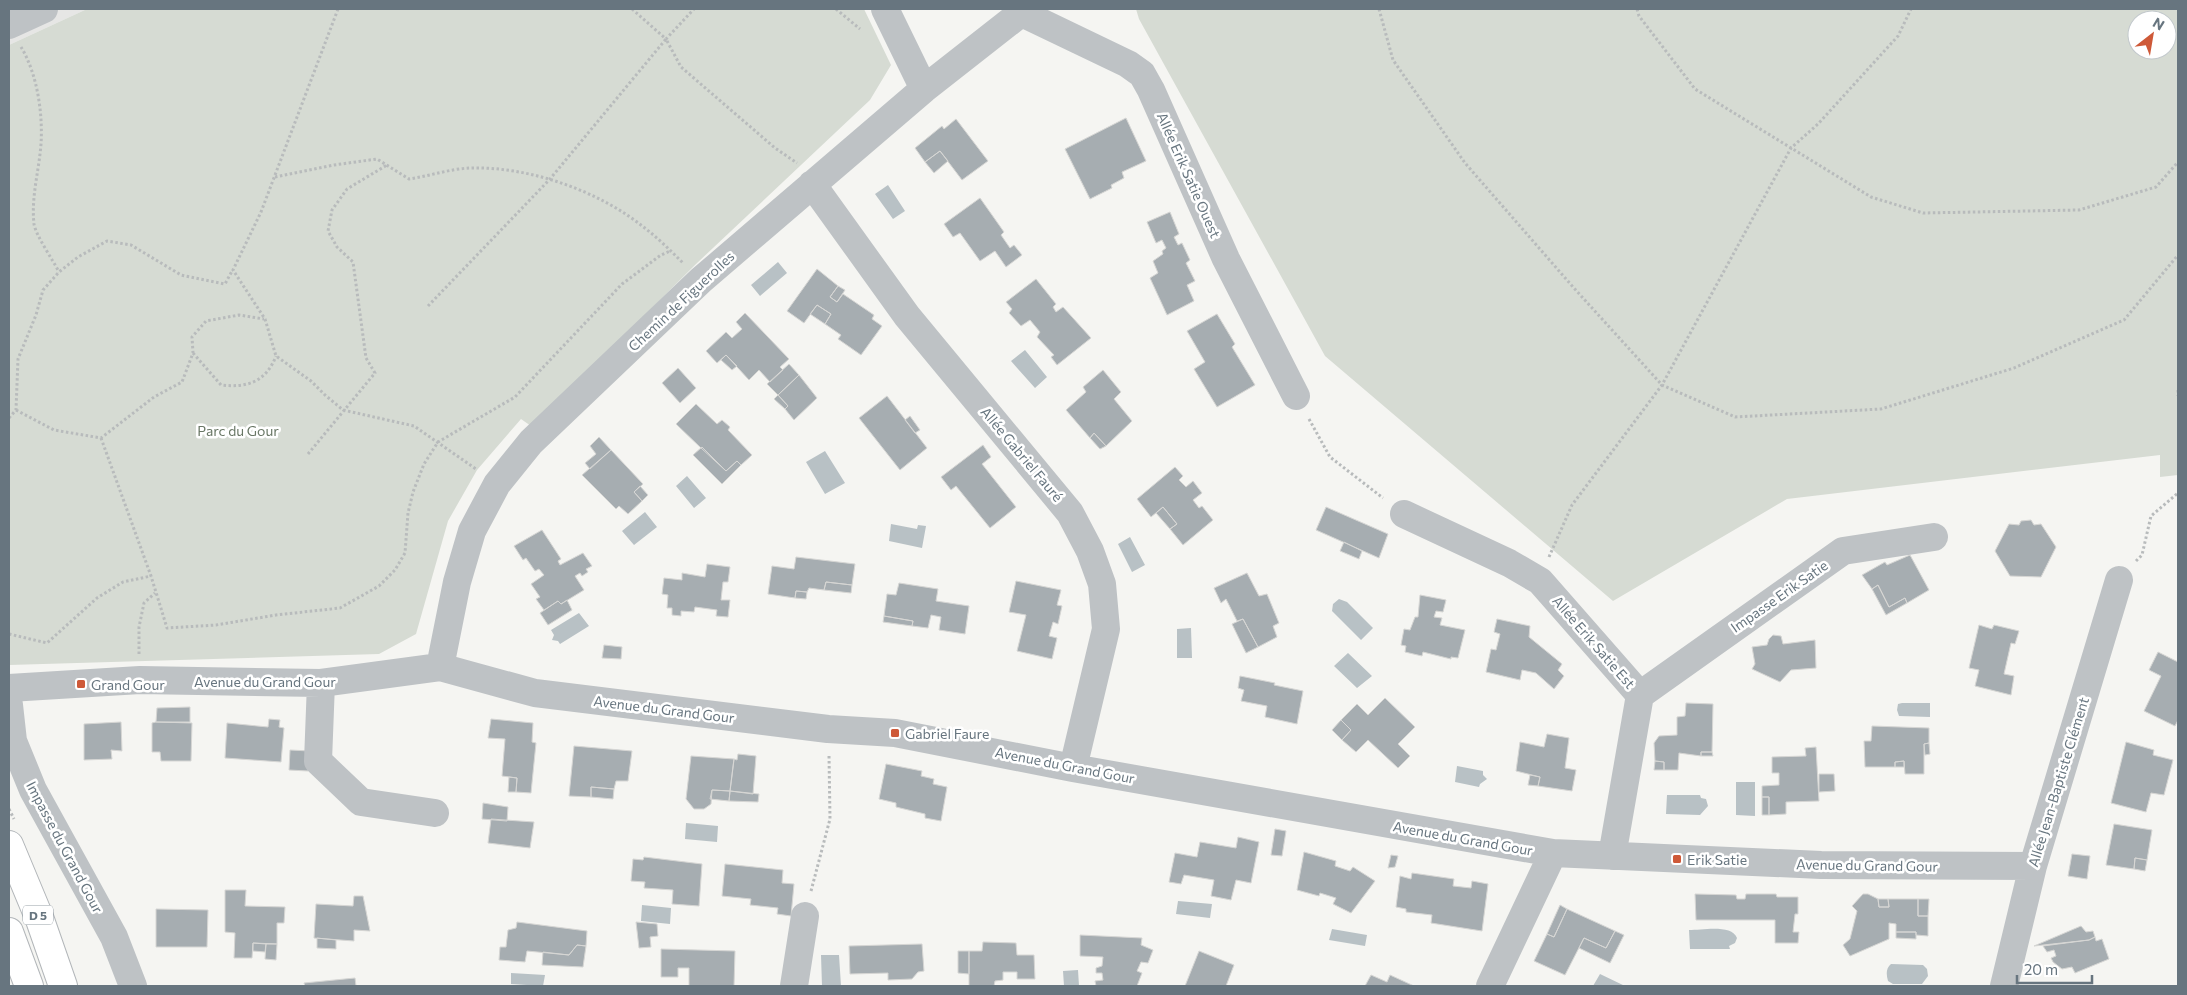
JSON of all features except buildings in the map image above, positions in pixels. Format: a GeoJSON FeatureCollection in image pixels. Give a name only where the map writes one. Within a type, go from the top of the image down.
{"type":"FeatureCollection","features":[{"type":"Feature","properties":{"kind":"main road","name":"D 5"},"geometry":{"type":"LineString","coordinates":[[9,845],[39,917],[63,986]]}},
{"type":"Feature","properties":{"kind":"main road","name":"D 5"},"geometry":{"type":"LineString","coordinates":[[9,932],[29,986]]}},
{"type":"Feature","properties":{"kind":"street"},"geometry":{"type":"LineString","coordinates":[[13,34],[44,9]]}},
{"type":"Feature","properties":{"kind":"street"},"geometry":{"type":"LineString","coordinates":[[885,9],[924,89]]}},
{"type":"Feature","properties":{"kind":"street","name":"Chemin de Figuerolles"},"geometry":{"type":"LineString","coordinates":[[440,667],[457,582],[472,531],[497,484],[531,442],[702,280],[924,89],[1024,11]]}},
{"type":"Feature","properties":{"kind":"street","name":"Allée Erik Satie Ouest"},"geometry":{"type":"LineString","coordinates":[[1024,11],[1128,64],[1142,74],[1151,90],[1226,258],[1296,396]]}},
{"type":"Feature","properties":{"kind":"street","name":"Allée Gabriel Fauré"},"geometry":{"type":"LineString","coordinates":[[816,181],[907,316],[1070,513],[1090,551],[1102,584],[1106,629],[1072,768]]}},
{"type":"Feature","properties":{"kind":"street","name":"Allée Erik Satie Est"},"geometry":{"type":"LineString","coordinates":[[1404,514],[1510,563],[1540,581],[1640,695],[1612,856]]}},
{"type":"Feature","properties":{"kind":"street","name":"Impasse Erik Satie"},"geometry":{"type":"LineString","coordinates":[[1640,695],[1843,551],[1934,537]]}},
{"type":"Feature","properties":{"kind":"street","name":"Allée Jean-Baptiste Clément"},"geometry":{"type":"LineString","coordinates":[[2004,986],[2033,866],[2119,580]]}},
{"type":"Feature","properties":{"kind":"street","name":"Avenue du Grand Gour"},"geometry":{"type":"LineString","coordinates":[[9,688],[140,680],[321,683],[440,667],[535,694],[828,729],[896,733],[1072,768],[1553,854],[1821,865],[2033,866]]}},
{"type":"Feature","properties":{"kind":"street"},"geometry":{"type":"LineString","coordinates":[[321,683],[318,760],[361,802],[435,813]]}},
{"type":"Feature","properties":{"kind":"street","name":"Impasse du Grand Gour"},"geometry":{"type":"LineString","coordinates":[[9,705],[13,741],[33,790],[114,937],[133,986]]}},
{"type":"Feature","properties":{"kind":"street"},"geometry":{"type":"LineString","coordinates":[[1490,986],[1553,854]]}},
{"type":"Feature","properties":{"kind":"street"},"geometry":{"type":"LineString","coordinates":[[794,986],[805,916]]}},
{"type":"Feature","properties":{"kind":"path"},"geometry":{"type":"LineString","coordinates":[[9,418],[16,410],[18,359],[36,316],[43,290],[59,272],[78,257],[108,240],[131,245],[181,275],[225,284],[262,212],[338,9]]}},
{"type":"Feature","properties":{"kind":"path"},"geometry":{"type":"LineString","coordinates":[[632,9],[666,39],[681,66],[816,181]]}},
{"type":"Feature","properties":{"kind":"path"},"geometry":{"type":"LineString","coordinates":[[428,306],[550,179],[666,39],[694,9]]}},
{"type":"Feature","properties":{"kind":"path"},"geometry":{"type":"LineString","coordinates":[[836,9],[860,29]]}},
{"type":"Feature","properties":{"kind":"path"},"geometry":{"type":"LineString","coordinates":[[1379,9],[1393,60],[1465,163],[1573,287],[1662,385],[1735,417],[1881,409],[2014,368],[2124,320],[2178,255]]}},
{"type":"Feature","properties":{"kind":"path"},"geometry":{"type":"LineString","coordinates":[[1637,9],[1639,16],[1695,90],[1871,197],[1923,213],[2079,210],[2156,187],[2178,162]]}},
{"type":"Feature","properties":{"kind":"path"},"geometry":{"type":"LineString","coordinates":[[1540,581],[1572,505],[1662,385],[1791,148],[1818,124],[1898,36],[1911,9]]}},
{"type":"Feature","properties":{"kind":"path"},"geometry":{"type":"LineString","coordinates":[[13,34],[26,56],[38,96],[41,143],[35,188],[34,226],[59,272]]}},
{"type":"Feature","properties":{"kind":"path"},"geometry":{"type":"LineString","coordinates":[[101,438],[152,576],[168,628],[216,625],[276,615],[340,608],[379,586],[395,570],[405,553],[408,513],[413,492],[424,464],[438,442],[515,397],[622,284],[661,255],[670,251],[646,228],[601,200],[550,179],[511,169],[468,168],[409,180],[377,159],[334,165],[275,177]]}},
{"type":"Feature","properties":{"kind":"path"},"geometry":{"type":"LineString","coordinates":[[308,454],[375,373],[366,358],[353,262],[337,247],[328,231],[332,210],[347,189],[387,165]]}},
{"type":"Feature","properties":{"kind":"path"},"geometry":{"type":"LineString","coordinates":[[193,353],[221,385],[238,387],[254,382],[271,370],[276,356],[265,320],[233,270]]}},
{"type":"Feature","properties":{"kind":"path"},"geometry":{"type":"LineString","coordinates":[[16,410],[54,430],[101,438],[154,397],[182,382],[193,353],[192,337],[206,322],[239,315],[265,320]]}},
{"type":"Feature","properties":{"kind":"path"},"geometry":{"type":"LineString","coordinates":[[276,356],[311,381],[325,396],[343,410],[414,426],[497,484]]}},
{"type":"Feature","properties":{"kind":"path"},"geometry":{"type":"LineString","coordinates":[[2178,390],[2178,396]]}},
{"type":"Feature","properties":{"kind":"path"},"geometry":{"type":"LineString","coordinates":[[1296,396],[1330,458],[1404,514]]}},
{"type":"Feature","properties":{"kind":"path"},"geometry":{"type":"LineString","coordinates":[[2119,580],[2142,555],[2151,516],[2178,492]]}},
{"type":"Feature","properties":{"kind":"path"},"geometry":{"type":"LineString","coordinates":[[9,634],[48,643],[97,598],[123,582],[152,576]]}},
{"type":"Feature","properties":{"kind":"path"},"geometry":{"type":"LineString","coordinates":[[140,680],[139,627],[144,602],[156,593]]}},
{"type":"Feature","properties":{"kind":"path"},"geometry":{"type":"LineString","coordinates":[[805,916],[830,819],[828,729]]}},
{"type":"Feature","properties":{"kind":"shaded area"},"geometry":{"type":"Polygon","coordinates":[[[9,9],[87,9],[9,45],[9,9]]]}},
{"type":"Feature","properties":{"kind":"shaded area"},"geometry":{"type":"Polygon","coordinates":[[[888,185],[905,211],[893,219],[875,194],[888,185]]]}},
{"type":"Feature","properties":{"kind":"shaded area"},"geometry":{"type":"Polygon","coordinates":[[[778,262],[787,273],[760,296],[751,285],[778,262]]]}},
{"type":"Feature","properties":{"kind":"shaded area"},"geometry":{"type":"Polygon","coordinates":[[[1025,350],[1047,377],[1035,388],[1011,361],[1025,350]]]}},
{"type":"Feature","properties":{"kind":"shaded area"},"geometry":{"type":"Polygon","coordinates":[[[825,451],[845,483],[825,494],[806,462],[825,451]]]}},
{"type":"Feature","properties":{"kind":"shaded area"},"geometry":{"type":"Polygon","coordinates":[[[687,476],[706,498],[694,508],[676,486],[687,476]]]}},
{"type":"Feature","properties":{"kind":"shaded area"},"geometry":{"type":"Polygon","coordinates":[[[645,512],[657,527],[634,545],[622,531],[645,512]]]}},
{"type":"Feature","properties":{"kind":"shaded area"},"geometry":{"type":"Polygon","coordinates":[[[891,524],[917,529],[918,525],[926,526],[922,548],[889,541],[891,524]]]}},
{"type":"Feature","properties":{"kind":"shaded area"},"geometry":{"type":"Polygon","coordinates":[[[1130,537],[1145,565],[1132,572],[1118,544],[1130,537]]]}},
{"type":"Feature","properties":{"kind":"shaded area"},"geometry":{"type":"Polygon","coordinates":[[[1339,599],[1347,602],[1373,628],[1361,640],[1332,611],[1333,604],[1339,599]]]}},
{"type":"Feature","properties":{"kind":"shaded area"},"geometry":{"type":"Polygon","coordinates":[[[579,613],[589,626],[560,644],[558,641],[552,640],[554,635],[551,630],[579,613]]]}},
{"type":"Feature","properties":{"kind":"shaded area"},"geometry":{"type":"Polygon","coordinates":[[[1191,628],[1192,658],[1177,658],[1177,629],[1191,628]]]}},
{"type":"Feature","properties":{"kind":"shaded area"},"geometry":{"type":"Polygon","coordinates":[[[1348,653],[1372,676],[1357,688],[1334,666],[1348,653]]]}},
{"type":"Feature","properties":{"kind":"shaded area"},"geometry":{"type":"Polygon","coordinates":[[[1930,703],[1930,717],[1899,716],[1898,704],[1930,703]]]}},
{"type":"Feature","properties":{"kind":"shaded area"},"geometry":{"type":"Polygon","coordinates":[[[1457,766],[1483,771],[1483,775],[1487,779],[1479,787],[1455,782],[1457,766]]]}},
{"type":"Feature","properties":{"kind":"shaded area"},"geometry":{"type":"Polygon","coordinates":[[[1736,782],[1755,782],[1755,816],[1736,815],[1736,782]]]}},
{"type":"Feature","properties":{"kind":"shaded area"},"geometry":{"type":"Polygon","coordinates":[[[1667,795],[1700,795],[1701,798],[1706,799],[1708,806],[1700,815],[1666,814],[1667,795]]]}},
{"type":"Feature","properties":{"kind":"shaded area"},"geometry":{"type":"Polygon","coordinates":[[[686,823],[718,826],[717,842],[685,839],[686,823]]]}},
{"type":"Feature","properties":{"kind":"shaded area"},"geometry":{"type":"Polygon","coordinates":[[[1178,901],[1212,904],[1210,918],[1176,914],[1178,901]]]}},
{"type":"Feature","properties":{"kind":"shaded area"},"geometry":{"type":"Polygon","coordinates":[[[642,905],[671,908],[670,924],[641,921],[642,905]]]}},
{"type":"Feature","properties":{"kind":"shaded area"},"geometry":{"type":"Polygon","coordinates":[[[1332,929],[1367,935],[1365,946],[1329,940],[1332,929]]]}},
{"type":"Feature","properties":{"kind":"shaded area"},"geometry":{"type":"Polygon","coordinates":[[[1723,929],[1734,934],[1737,938],[1735,943],[1729,946],[1730,949],[1690,949],[1689,930],[1723,929]]]}},
{"type":"Feature","properties":{"kind":"shaded area"},"geometry":{"type":"Polygon","coordinates":[[[821,955],[839,955],[841,986],[822,986],[821,955]]]}},
{"type":"Feature","properties":{"kind":"shaded area"},"geometry":{"type":"Polygon","coordinates":[[[1891,964],[1923,965],[1927,969],[1928,976],[1922,984],[1893,984],[1888,981],[1887,976],[1887,969],[1891,964]]]}},
{"type":"Feature","properties":{"kind":"shaded area"},"geometry":{"type":"Polygon","coordinates":[[[1078,970],[1079,986],[1064,986],[1063,971],[1078,970]]]}},
{"type":"Feature","properties":{"kind":"shaded area"},"geometry":{"type":"Polygon","coordinates":[[[511,973],[545,975],[543,986],[511,984],[511,973]]]}},
{"type":"Feature","properties":{"kind":"shaded area"},"geometry":{"type":"Polygon","coordinates":[[[1600,974],[1625,986],[1593,986],[1600,974]]]}},
{"type":"Feature","properties":{"kind":"green space","name":"Parc du Gour"},"geometry":{"type":"Polygon","coordinates":[[[87,9],[864,9],[891,65],[870,100],[696,264],[569,391],[531,426],[521,419],[477,470],[448,521],[416,634],[379,654],[9,665],[9,45],[87,9]]]}},
{"type":"Feature","properties":{"kind":"green space"},"geometry":{"type":"Polygon","coordinates":[[[1136,9],[2178,9],[2178,475],[2160,477],[2160,455],[1787,499],[1613,601],[1325,356],[1139,19],[1136,9]]]}},
{"type":"Feature","properties":{"kind":"place","name":"Grand Gour"},"geometry":{"type":"Point","coordinates":[81,684]}},
{"type":"Feature","properties":{"kind":"place","name":"Gabriel Faure"},"geometry":{"type":"Point","coordinates":[895,733]}},
{"type":"Feature","properties":{"kind":"place","name":"Erik Satie"},"geometry":{"type":"Point","coordinates":[1677,859]}}]}
